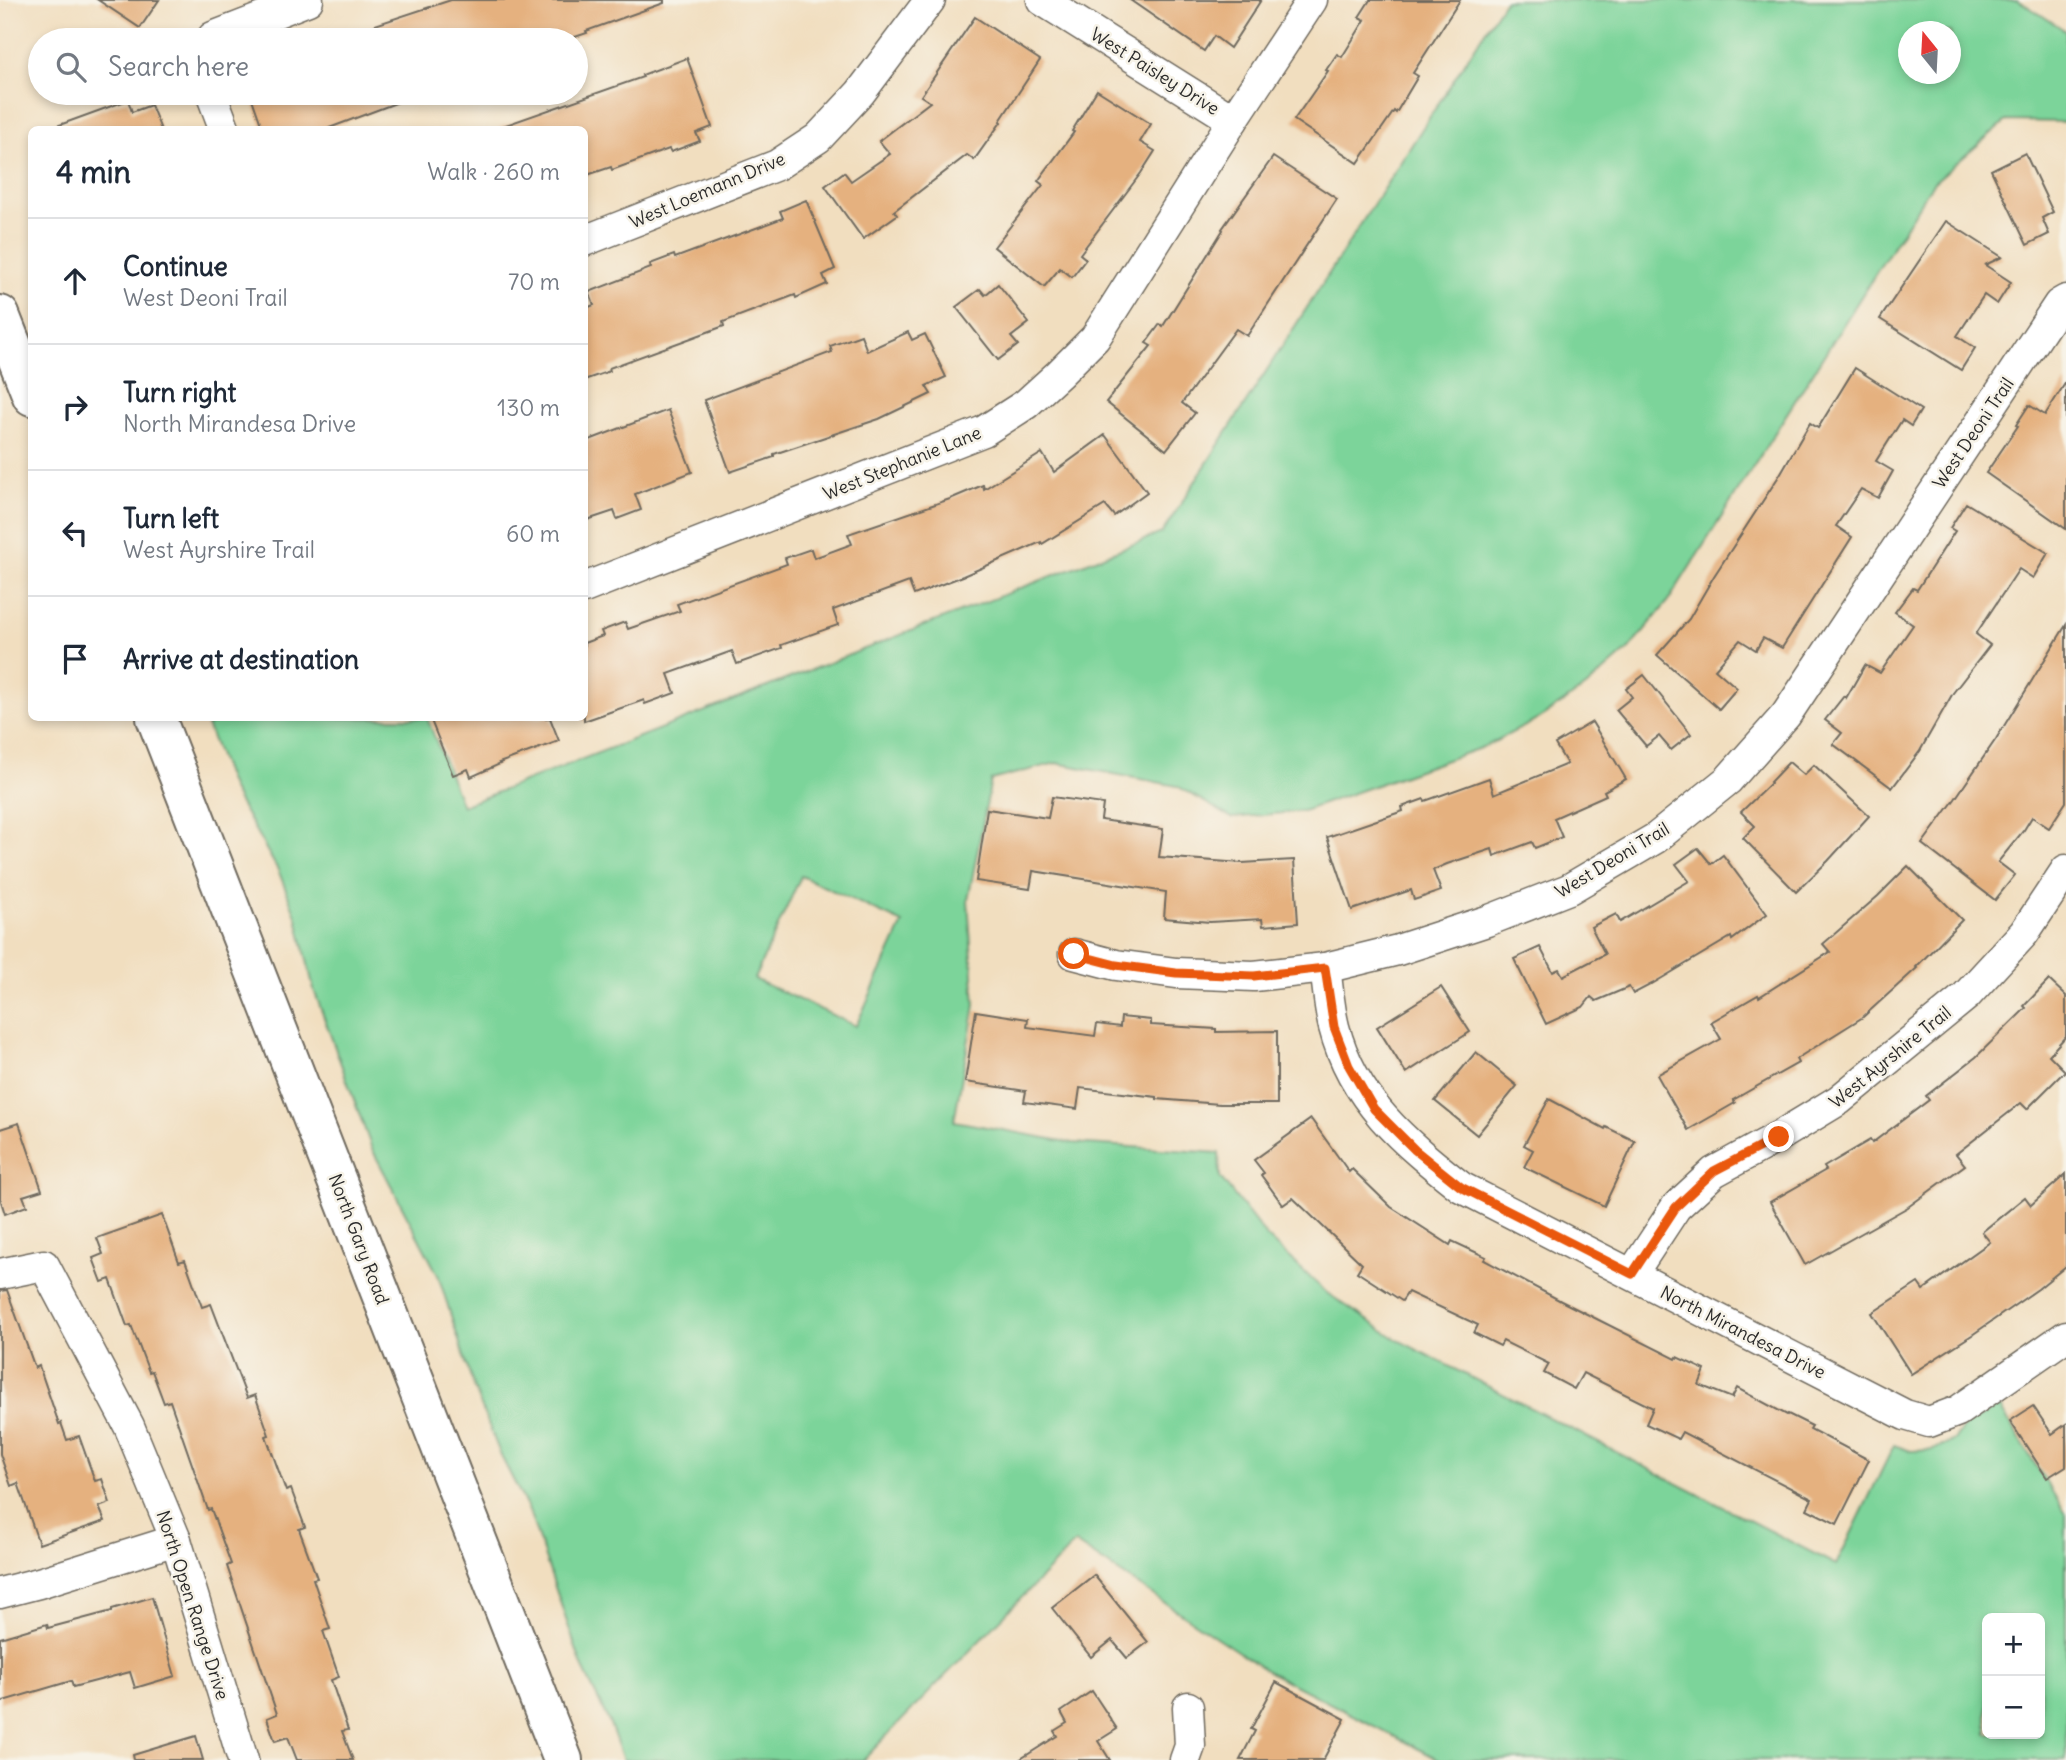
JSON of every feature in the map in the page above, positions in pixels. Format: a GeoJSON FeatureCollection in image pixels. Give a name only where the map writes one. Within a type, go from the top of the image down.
{"type":"FeatureCollection","features":[{"type":"Feature","properties":{"kind":"main road"},"geometry":{"type":"LineString","coordinates":[[0,315],[28,386]]}},
{"type":"Feature","properties":{"kind":"main road","name":"North Gary Road"},"geometry":{"type":"LineString","coordinates":[[157,721],[563,1760]]}},
{"type":"Feature","properties":{"kind":"street"},"geometry":{"type":"LineString","coordinates":[[236,28],[308,0]]}},
{"type":"Feature","properties":{"kind":"street","name":"West Loemann Drive"},"geometry":{"type":"LineString","coordinates":[[588,239],[777,165],[818,138],[860,93],[930,0]]}},
{"type":"Feature","properties":{"kind":"street","name":"West Paisley Drive"},"geometry":{"type":"LineString","coordinates":[[1042,0],[1233,120]]}},
{"type":"Feature","properties":{"kind":"street","name":"West Stephanie Lane"},"geometry":{"type":"LineString","coordinates":[[588,586],[985,431],[1026,404],[1094,338],[1312,0]]}},
{"type":"Feature","properties":{"kind":"street"},"geometry":{"type":"LineString","coordinates":[[216,105],[223,126]]}},
{"type":"Feature","properties":{"kind":"street","name":"West Deoni Trail"},"geometry":{"type":"LineString","coordinates":[[1074,954],[1116,965],[1176,973],[1254,976],[1325,968],[1398,950],[1487,921],[1569,889],[1656,838],[1728,780],[1786,715],[2059,304],[2066,300]]}},
{"type":"Feature","properties":{"kind":"street","name":"West Ayrshire Trail"},"geometry":{"type":"LineString","coordinates":[[1632,1274],[1676,1207],[1714,1171],[1779,1137],[1839,1100],[1965,996],[2024,933],[2066,870]]}},
{"type":"Feature","properties":{"kind":"street","name":"North Mirandesa Drive"},"geometry":{"type":"LineString","coordinates":[[1325,968],[1334,1027],[1349,1066],[1374,1109],[1415,1150],[1461,1187],[1905,1415],[1929,1422],[1958,1410],[2066,1336]]}},
{"type":"Feature","properties":{"kind":"street","name":"North Open Range Drive"},"geometry":{"type":"LineString","coordinates":[[0,1274],[44,1265],[129,1426],[176,1540],[243,1760]]}},
{"type":"Feature","properties":{"kind":"street"},"geometry":{"type":"LineString","coordinates":[[0,1593],[176,1540]]}},
{"type":"Feature","properties":{"kind":"street"},"geometry":{"type":"LineString","coordinates":[[1185,1760],[1190,1746],[1188,1707]]}},
{"type":"Feature","properties":{"kind":"green space"},"geometry":{"type":"Polygon","coordinates":[[[1505,0],[2018,0],[2066,31],[2066,122],[2006,121],[1933,183],[1667,603],[1629,649],[1586,687],[1537,720],[1486,746],[1303,811],[1232,818],[1177,786],[1056,763],[991,780],[968,900],[975,1005],[954,1121],[1073,1143],[1219,1153],[1220,1177],[1267,1237],[1327,1293],[1398,1340],[1836,1565],[1894,1445],[1911,1451],[1933,1450],[1954,1440],[1967,1424],[1999,1406],[2066,1514],[2066,1760],[1440,1760],[1267,1671],[1075,1543],[863,1760],[623,1760],[610,1724],[582,1666],[529,1511],[501,1456],[474,1388],[438,1275],[372,1149],[314,990],[297,918],[278,870],[232,790],[207,725],[218,721],[428,721],[462,806],[1162,533],[1505,0]],[[801,876],[754,979],[856,1026],[903,923],[801,876]]]}},
{"type":"Feature","properties":{"kind":"building"},"geometry":{"type":"Polygon","coordinates":[[[98,0],[159,0],[140,28],[98,0]]]}},
{"type":"Feature","properties":{"kind":"building"},"geometry":{"type":"Polygon","coordinates":[[[451,0],[664,0],[664,3],[588,30],[588,28],[376,28],[375,25],[451,0]]]}},
{"type":"Feature","properties":{"kind":"building"},"geometry":{"type":"Polygon","coordinates":[[[1130,0],[1261,0],[1230,48],[1214,36],[1204,51],[1130,0]]]}},
{"type":"Feature","properties":{"kind":"building"},"geometry":{"type":"Polygon","coordinates":[[[1370,0],[1460,0],[1413,73],[1418,76],[1396,113],[1394,111],[1358,163],[1294,120],[1337,54],[1342,57],[1365,20],[1359,17],[1370,0]]]}},
{"type":"Feature","properties":{"kind":"building"},"geometry":{"type":"Polygon","coordinates":[[[975,17],[1040,60],[974,160],[967,155],[894,211],[897,215],[863,239],[825,186],[844,172],[851,181],[890,154],[879,141],[930,102],[921,96],[975,17]]]}},
{"type":"Feature","properties":{"kind":"building"},"geometry":{"type":"Polygon","coordinates":[[[687,58],[712,127],[696,133],[700,141],[671,152],[669,149],[612,170],[611,167],[588,175],[588,126],[503,126],[563,105],[588,105],[588,96],[643,77],[642,75],[687,58]]]}},
{"type":"Feature","properties":{"kind":"building"},"geometry":{"type":"Polygon","coordinates":[[[1097,90],[1151,124],[1140,142],[1155,151],[1080,254],[1086,259],[1072,277],[1060,268],[1044,287],[994,247],[1043,185],[1038,181],[1074,132],[1072,131],[1097,90]]]}},
{"type":"Feature","properties":{"kind":"building"},"geometry":{"type":"Polygon","coordinates":[[[114,105],[130,105],[132,112],[151,105],[159,126],[57,126],[114,105]]]}},
{"type":"Feature","properties":{"kind":"building"},"geometry":{"type":"Polygon","coordinates":[[[254,105],[390,105],[335,126],[262,126],[254,105]]]}},
{"type":"Feature","properties":{"kind":"building"},"geometry":{"type":"Polygon","coordinates":[[[2025,153],[2053,212],[2042,218],[2049,234],[2027,245],[1991,170],[2025,153]]]}},
{"type":"Feature","properties":{"kind":"building"},"geometry":{"type":"Polygon","coordinates":[[[1273,157],[1337,199],[1247,336],[1236,329],[1182,403],[1195,413],[1166,450],[1106,402],[1151,346],[1146,343],[1160,324],[1163,326],[1222,229],[1273,157]]]}},
{"type":"Feature","properties":{"kind":"building"},"geometry":{"type":"Polygon","coordinates":[[[806,200],[835,269],[823,275],[827,284],[796,298],[795,295],[723,322],[724,326],[609,368],[610,371],[588,379],[588,307],[594,305],[589,292],[651,268],[650,264],[674,255],[675,258],[783,218],[780,211],[806,200]]]}},
{"type":"Feature","properties":{"kind":"building"},"geometry":{"type":"Polygon","coordinates":[[[1946,221],[2002,257],[1985,265],[2011,282],[1997,304],[1984,295],[1957,336],[1975,348],[1961,370],[1880,319],[1946,221]]]}},
{"type":"Feature","properties":{"kind":"building"},"geometry":{"type":"Polygon","coordinates":[[[998,284],[1029,323],[1011,337],[1018,345],[998,360],[956,307],[980,289],[985,295],[998,284]]]}},
{"type":"Feature","properties":{"kind":"building"},"geometry":{"type":"Polygon","coordinates":[[[908,332],[912,340],[925,334],[946,377],[926,386],[931,394],[879,419],[774,454],[774,457],[730,472],[704,400],[832,352],[830,346],[861,335],[867,351],[908,332]]]}},
{"type":"Feature","properties":{"kind":"building"},"geometry":{"type":"Polygon","coordinates":[[[1855,368],[1921,410],[1911,426],[1902,420],[1876,461],[1893,471],[1878,498],[1861,489],[1836,526],[1852,537],[1782,648],[1763,638],[1756,650],[1740,640],[1715,669],[1737,688],[1719,709],[1657,655],[1689,619],[1810,423],[1818,428],[1855,368]]]}},
{"type":"Feature","properties":{"kind":"building"},"geometry":{"type":"Polygon","coordinates":[[[2066,382],[2066,529],[1986,473],[2029,405],[2045,415],[2066,382]]]}},
{"type":"Feature","properties":{"kind":"building"},"geometry":{"type":"Polygon","coordinates":[[[668,410],[692,472],[635,494],[641,510],[617,519],[614,511],[588,520],[588,440],[668,410]]]}},
{"type":"Feature","properties":{"kind":"building"},"geometry":{"type":"Polygon","coordinates":[[[1105,435],[1147,492],[1114,516],[1105,505],[1042,544],[1041,542],[914,595],[909,582],[833,610],[838,625],[781,645],[782,648],[737,664],[732,651],[668,674],[675,693],[645,704],[644,700],[588,720],[588,642],[603,636],[601,631],[625,622],[628,629],[680,611],[677,604],[787,564],[785,558],[811,549],[814,558],[852,544],[848,534],[983,485],[984,489],[1042,453],[1054,472],[1105,435]]]}},
{"type":"Feature","properties":{"kind":"building"},"geometry":{"type":"Polygon","coordinates":[[[1966,503],[2048,553],[2033,578],[2019,569],[1976,634],[1990,645],[1953,693],[1920,751],[1892,788],[1833,744],[1842,733],[1825,720],[1844,696],[1846,698],[1865,665],[1880,673],[1913,625],[1895,612],[1913,588],[1917,590],[1955,531],[1950,528],[1966,503]]]}},
{"type":"Feature","properties":{"kind":"building"},"geometry":{"type":"Polygon","coordinates":[[[2066,625],[2066,802],[2049,828],[2032,817],[1998,862],[2015,875],[1995,900],[1922,844],[1996,739],[2066,625]]]}},
{"type":"Feature","properties":{"kind":"building"},"geometry":{"type":"Polygon","coordinates":[[[1644,675],[1691,734],[1671,750],[1659,736],[1646,746],[1616,710],[1632,697],[1626,689],[1644,675]]]}},
{"type":"Feature","properties":{"kind":"building"},"geometry":{"type":"Polygon","coordinates":[[[431,721],[551,721],[559,741],[499,763],[471,777],[468,769],[453,775],[431,721]]]}},
{"type":"Feature","properties":{"kind":"building"},"geometry":{"type":"Polygon","coordinates":[[[1592,722],[1626,779],[1604,791],[1606,795],[1554,818],[1562,837],[1535,848],[1532,842],[1494,856],[1492,849],[1447,864],[1433,870],[1441,891],[1414,900],[1411,890],[1352,910],[1327,837],[1403,811],[1402,807],[1489,778],[1494,794],[1567,764],[1555,744],[1592,722]]]}},
{"type":"Feature","properties":{"kind":"building"},"geometry":{"type":"Polygon","coordinates":[[[1789,762],[1804,775],[1814,765],[1869,816],[1796,892],[1743,838],[1755,826],[1741,812],[1789,762]]]}},
{"type":"Feature","properties":{"kind":"building"},"geometry":{"type":"Polygon","coordinates":[[[1052,797],[1103,804],[1101,820],[1163,829],[1159,857],[1242,863],[1294,860],[1298,923],[1263,926],[1262,919],[1210,922],[1164,918],[1166,892],[1033,871],[1030,889],[976,881],[987,809],[1048,818],[1052,797]]]}},
{"type":"Feature","properties":{"kind":"building"},"geometry":{"type":"Polygon","coordinates":[[[1698,848],[1711,864],[1723,855],[1767,914],[1732,940],[1731,937],[1633,994],[1629,987],[1596,1001],[1591,997],[1583,1007],[1546,1024],[1514,959],[1540,947],[1553,972],[1559,969],[1563,976],[1605,954],[1591,927],[1616,914],[1620,922],[1689,881],[1676,864],[1698,848]]]}},
{"type":"Feature","properties":{"kind":"building"},"geometry":{"type":"Polygon","coordinates":[[[1908,866],[1962,920],[1917,968],[1863,1017],[1796,1059],[1798,1063],[1733,1100],[1735,1103],[1688,1130],[1657,1075],[1721,1039],[1711,1022],[1758,995],[1759,997],[1830,952],[1823,944],[1908,866]]]}},
{"type":"Feature","properties":{"kind":"building"},"geometry":{"type":"Polygon","coordinates":[[[2049,980],[2066,996],[2066,1036],[2049,1055],[2065,1071],[2027,1109],[2021,1103],[1956,1154],[1965,1165],[1908,1207],[1805,1265],[1770,1202],[1826,1170],[1824,1167],[1870,1140],[1872,1143],[1929,1100],[1926,1096],[1976,1057],[2026,1008],[2024,1006],[2049,980]]]}},
{"type":"Feature","properties":{"kind":"building"},"geometry":{"type":"Polygon","coordinates":[[[1441,987],[1470,1032],[1406,1073],[1377,1027],[1441,987]]]}},
{"type":"Feature","properties":{"kind":"building"},"geometry":{"type":"Polygon","coordinates":[[[976,1011],[1028,1019],[1027,1027],[1095,1036],[1097,1024],[1120,1027],[1121,1017],[1151,1020],[1151,1025],[1216,1029],[1216,1032],[1277,1031],[1277,1104],[1220,1104],[1157,1099],[1080,1088],[1077,1109],[1024,1102],[1026,1091],[965,1082],[976,1011]]]}},
{"type":"Feature","properties":{"kind":"building"},"geometry":{"type":"Polygon","coordinates":[[[1476,1052],[1517,1086],[1477,1135],[1435,1101],[1476,1052]]]}},
{"type":"Feature","properties":{"kind":"building"},"geometry":{"type":"Polygon","coordinates":[[[1549,1099],[1605,1129],[1606,1127],[1635,1141],[1604,1206],[1524,1167],[1533,1150],[1524,1145],[1549,1099]]]}},
{"type":"Feature","properties":{"kind":"building"},"geometry":{"type":"Polygon","coordinates":[[[1311,1119],[1349,1172],[1352,1169],[1391,1207],[1450,1245],[1452,1241],[1486,1257],[1484,1260],[1561,1301],[1676,1359],[1677,1357],[1705,1370],[1699,1385],[1732,1398],[1737,1388],[1812,1426],[1810,1429],[1869,1460],[1837,1524],[1807,1509],[1812,1499],[1682,1432],[1678,1439],[1646,1424],[1653,1408],[1583,1373],[1574,1389],[1544,1373],[1549,1364],[1503,1341],[1500,1346],[1474,1333],[1478,1325],[1408,1292],[1402,1301],[1357,1272],[1362,1264],[1293,1198],[1283,1205],[1261,1175],[1264,1173],[1254,1160],[1311,1119]]]}},
{"type":"Feature","properties":{"kind":"building"},"geometry":{"type":"Polygon","coordinates":[[[19,1123],[42,1190],[23,1196],[27,1206],[5,1214],[0,1198],[0,1129],[19,1123]]]}},
{"type":"Feature","properties":{"kind":"building"},"geometry":{"type":"Polygon","coordinates":[[[2066,1174],[2066,1266],[1972,1335],[1911,1374],[1872,1313],[1918,1283],[1923,1290],[1990,1242],[1982,1232],[2025,1197],[2031,1205],[2066,1174]]]}},
{"type":"Feature","properties":{"kind":"building"},"geometry":{"type":"Polygon","coordinates":[[[162,1215],[179,1262],[185,1260],[202,1307],[211,1304],[247,1398],[255,1395],[269,1435],[266,1436],[286,1491],[291,1489],[305,1527],[299,1529],[317,1578],[313,1579],[330,1629],[323,1631],[339,1677],[331,1680],[348,1730],[342,1731],[353,1760],[297,1760],[288,1737],[275,1741],[267,1718],[277,1714],[227,1566],[231,1564],[211,1509],[208,1510],[170,1401],[164,1403],[131,1325],[127,1326],[110,1279],[102,1282],[93,1258],[103,1254],[97,1238],[162,1215]]]}},
{"type":"Feature","properties":{"kind":"building"},"geometry":{"type":"Polygon","coordinates":[[[7,1290],[35,1368],[39,1366],[59,1424],[61,1423],[67,1440],[79,1436],[95,1481],[102,1479],[110,1503],[99,1507],[105,1521],[39,1544],[18,1483],[11,1486],[0,1454],[0,1291],[7,1290]]]}},
{"type":"Feature","properties":{"kind":"building"},"geometry":{"type":"Polygon","coordinates":[[[2033,1406],[2052,1434],[2066,1424],[2066,1466],[2047,1478],[2010,1421],[2033,1406]]]}},
{"type":"Feature","properties":{"kind":"building"},"geometry":{"type":"Polygon","coordinates":[[[1094,1575],[1148,1642],[1127,1658],[1112,1640],[1091,1657],[1052,1608],[1094,1575]]]}},
{"type":"Feature","properties":{"kind":"building"},"geometry":{"type":"Polygon","coordinates":[[[152,1597],[175,1676],[135,1688],[130,1672],[73,1687],[71,1681],[0,1702],[0,1638],[47,1624],[48,1628],[112,1611],[152,1597]]]}},
{"type":"Feature","properties":{"kind":"building"},"geometry":{"type":"Polygon","coordinates":[[[1276,1682],[1345,1719],[1323,1760],[1240,1760],[1255,1731],[1251,1729],[1276,1682]]]}},
{"type":"Feature","properties":{"kind":"building"},"geometry":{"type":"Polygon","coordinates":[[[1092,1691],[1117,1729],[1098,1741],[1110,1760],[1019,1760],[1057,1736],[1054,1731],[1067,1723],[1061,1712],[1092,1691]]]}},
{"type":"Feature","properties":{"kind":"building"},"geometry":{"type":"Polygon","coordinates":[[[196,1736],[203,1760],[134,1760],[133,1755],[196,1736]]]}},
{"type":"Feature","properties":{"kind":"route"},"geometry":{"type":"LineString","coordinates":[[1074,954],[1116,965],[1176,973],[1254,976],[1325,968],[1334,1027],[1349,1066],[1374,1109],[1415,1150],[1461,1187],[1632,1274],[1676,1207],[1714,1171],[1779,1137]]}}]}
